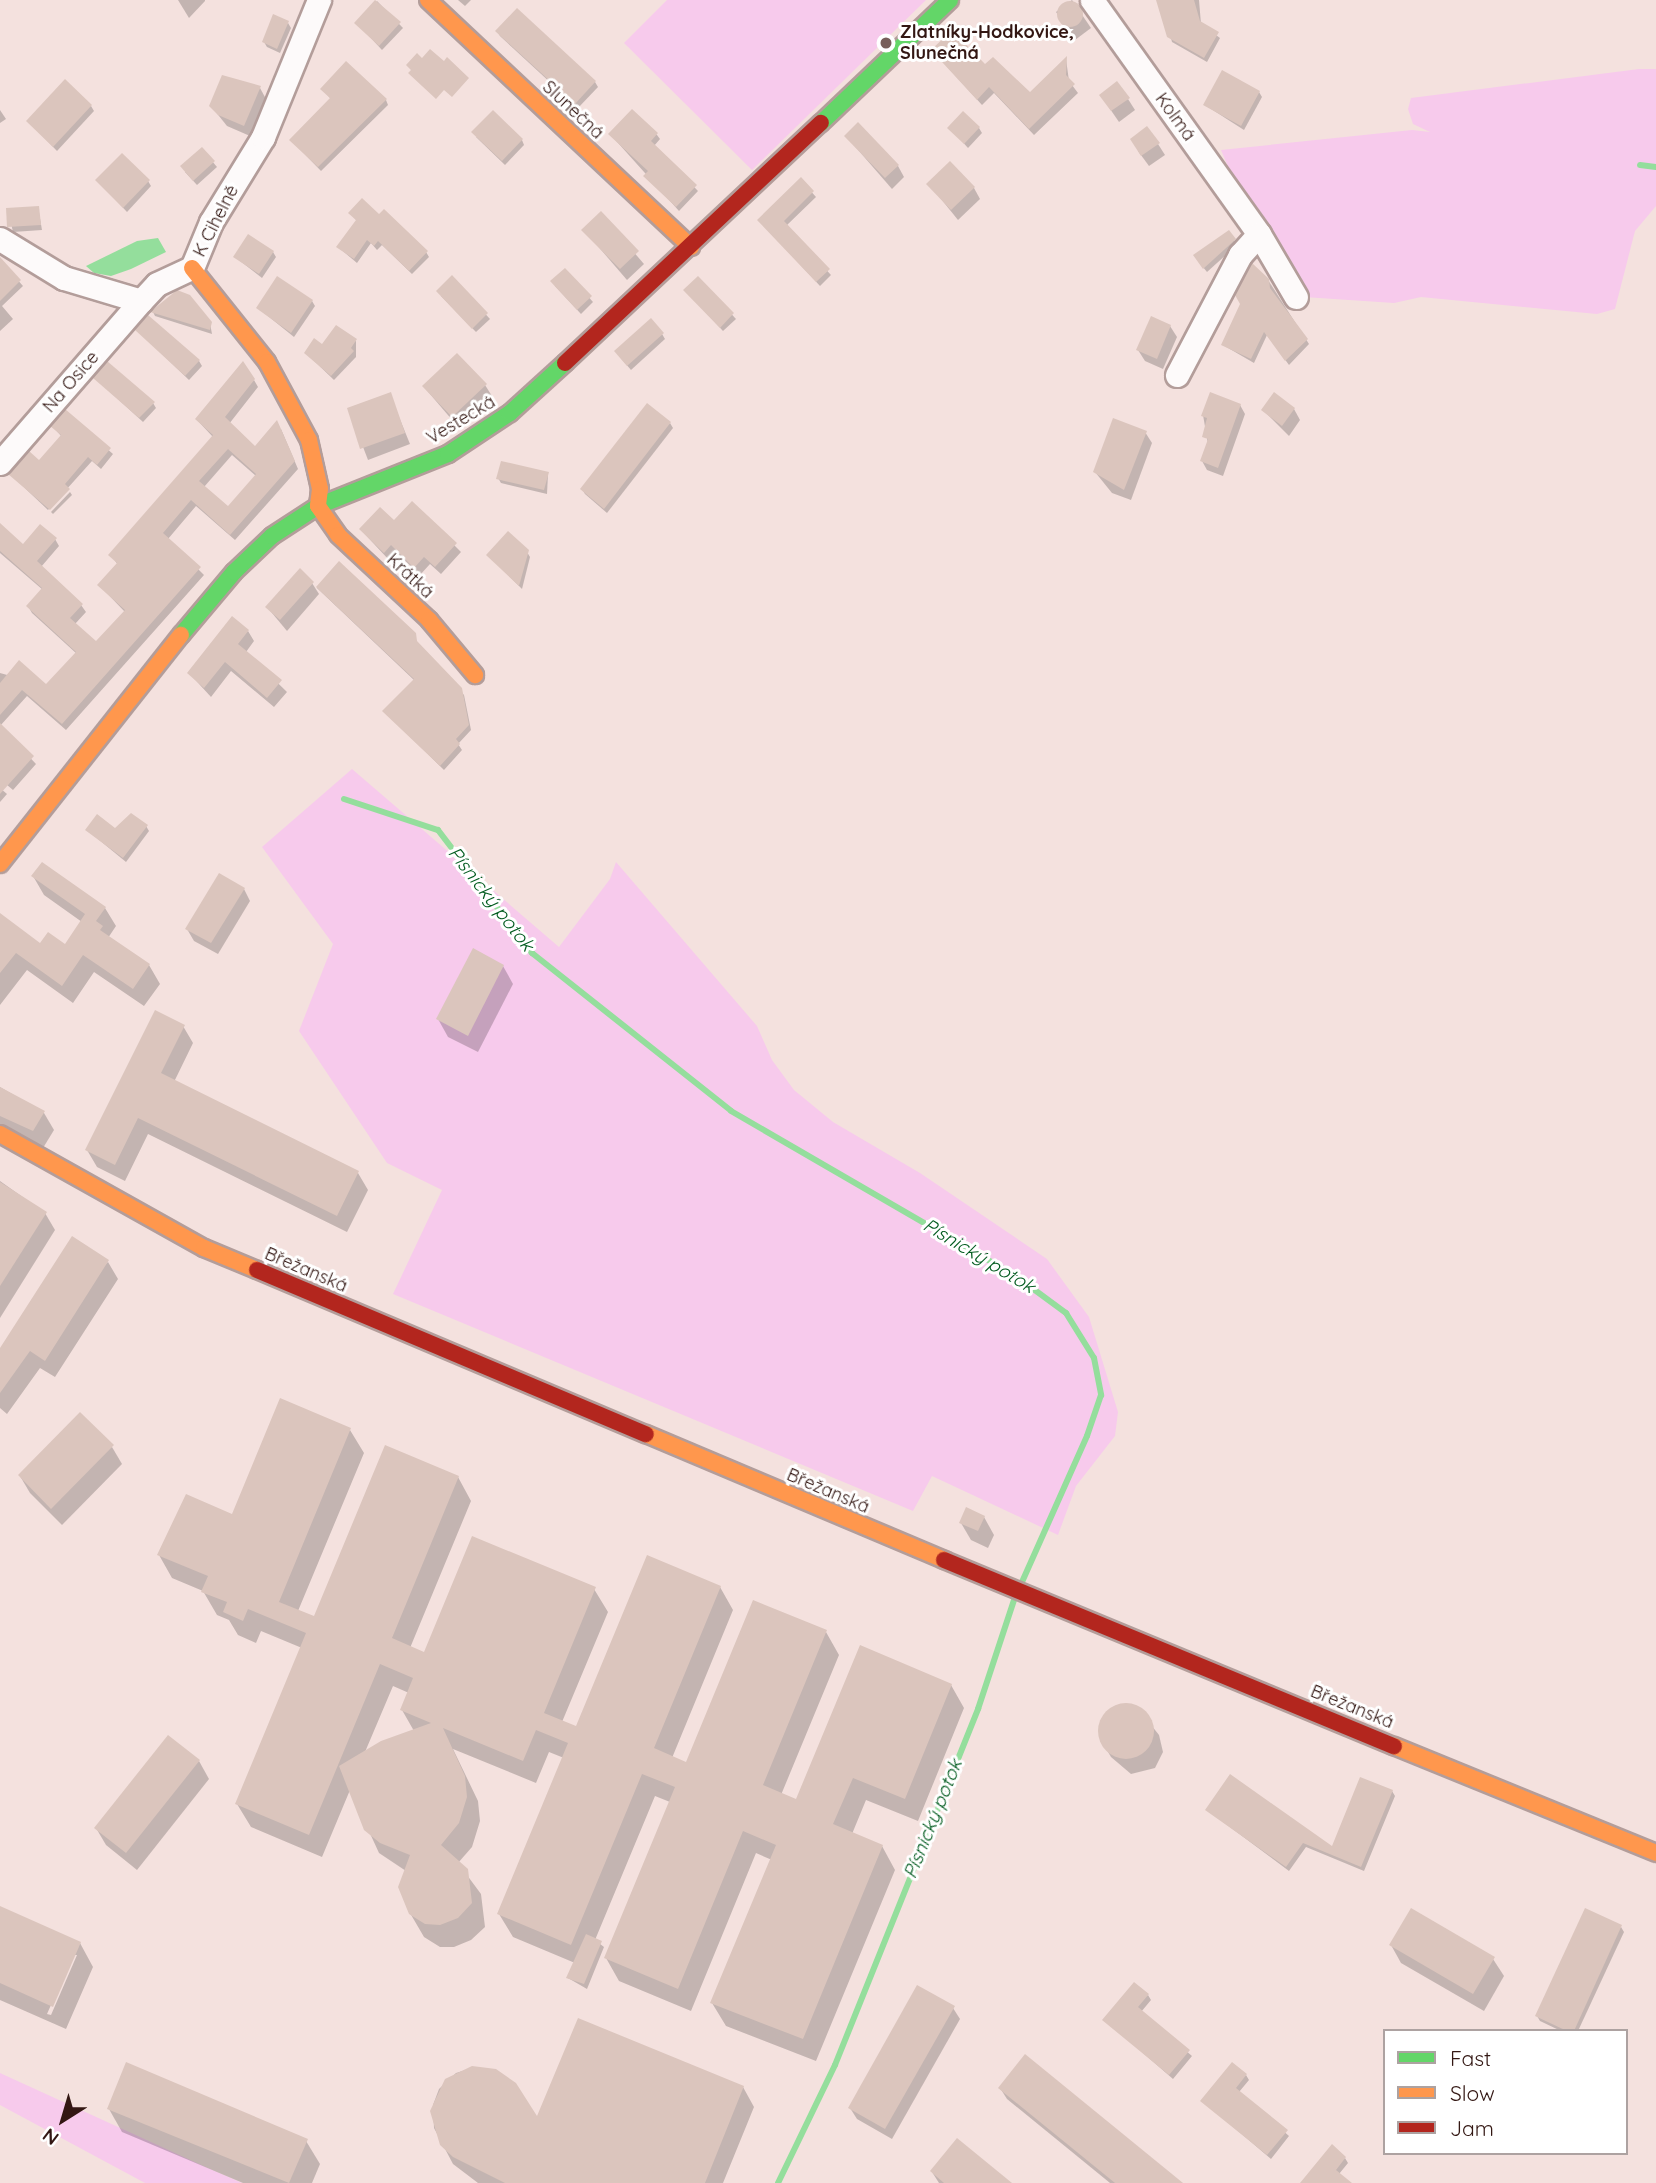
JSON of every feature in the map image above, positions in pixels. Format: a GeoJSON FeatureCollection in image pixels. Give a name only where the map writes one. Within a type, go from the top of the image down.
{"type":"FeatureCollection","features":[{"type":"Feature","properties":{"kind":"street","name":"K Cihelně"},"geometry":{"type":"LineString","coordinates":[[318,506],[320,489],[309,440],[267,362],[192,268],[211,222],[263,137],[319,0]]}},
{"type":"Feature","properties":{"kind":"street","name":"Slunečná"},"geometry":{"type":"LineString","coordinates":[[428,0],[691,247]]}},
{"type":"Feature","properties":{"kind":"street","name":"Vestecká"},"geometry":{"type":"LineString","coordinates":[[0,864],[234,572],[272,536],[318,506],[448,454],[510,413],[691,247],[950,0]]}},
{"type":"Feature","properties":{"kind":"street","name":"Kolmá"},"geometry":{"type":"LineString","coordinates":[[1092,0],[1259,234],[1296,297]]}},
{"type":"Feature","properties":{"kind":"street"},"geometry":{"type":"LineString","coordinates":[[1177,375],[1240,255],[1259,234]]}},
{"type":"Feature","properties":{"kind":"street"},"geometry":{"type":"LineString","coordinates":[[0,239],[64,278],[141,301]]}},
{"type":"Feature","properties":{"kind":"street","name":"Na Osice"},"geometry":{"type":"LineString","coordinates":[[0,463],[157,284],[192,268]]}},
{"type":"Feature","properties":{"kind":"street","name":"Krátká"},"geometry":{"type":"LineString","coordinates":[[318,506],[338,535],[429,620],[475,675]]}},
{"type":"Feature","properties":{"kind":"street","name":"Břežanská"},"geometry":{"type":"LineString","coordinates":[[0,1134],[204,1248],[1004,1586],[1656,1853]]}},
{"type":"Feature","properties":{"kind":"shaded area"},"geometry":{"type":"Polygon","coordinates":[[[667,0],[926,0],[752,170],[624,43],[667,0]]]}},
{"type":"Feature","properties":{"kind":"shaded area"},"geometry":{"type":"Polygon","coordinates":[[[1656,69],[1656,206],[1635,231],[1615,309],[1597,314],[1421,297],[1394,303],[1304,297],[1237,188],[1221,150],[1412,130],[1430,132],[1413,124],[1408,109],[1411,98],[1656,69]]]}},
{"type":"Feature","properties":{"kind":"shaded area"},"geometry":{"type":"Polygon","coordinates":[[[158,238],[166,252],[131,269],[111,276],[94,273],[86,266],[137,241],[158,238]]]}},
{"type":"Feature","properties":{"kind":"shaded area"},"geometry":{"type":"Polygon","coordinates":[[[352,769],[559,947],[610,879],[616,862],[757,1026],[772,1060],[794,1090],[833,1122],[920,1173],[1047,1259],[1089,1317],[1118,1412],[1115,1436],[1076,1486],[1058,1535],[932,1476],[913,1511],[393,1294],[442,1190],[387,1163],[299,1031],[333,944],[262,847],[352,769]]]}},
{"type":"Feature","properties":{"kind":"shaded area"},"geometry":{"type":"Polygon","coordinates":[[[0,2073],[242,2183],[145,2183],[0,2105],[0,2073]]]}},
{"type":"Feature","properties":{"kind":"building"},"geometry":{"type":"Polygon","coordinates":[[[375,0],[401,22],[379,46],[354,23],[375,0]]]}},
{"type":"Feature","properties":{"kind":"building"},"geometry":{"type":"Polygon","coordinates":[[[1156,0],[1194,0],[1200,21],[1219,32],[1204,58],[1167,37],[1156,0]]]}},
{"type":"Feature","properties":{"kind":"building"},"geometry":{"type":"Polygon","coordinates":[[[1070,1],[1079,5],[1083,14],[1079,23],[1070,27],[1061,23],[1057,14],[1061,5],[1070,1]]]}},
{"type":"Feature","properties":{"kind":"building"},"geometry":{"type":"Polygon","coordinates":[[[517,8],[596,81],[575,104],[495,31],[517,8]]]}},
{"type":"Feature","properties":{"kind":"building"},"geometry":{"type":"Polygon","coordinates":[[[273,14],[289,21],[277,49],[262,42],[273,14]]]}},
{"type":"Feature","properties":{"kind":"building"},"geometry":{"type":"Polygon","coordinates":[[[952,30],[985,64],[993,57],[1030,92],[1067,56],[1066,75],[1075,84],[1029,129],[989,87],[977,100],[931,50],[952,30]]]}},
{"type":"Feature","properties":{"kind":"building"},"geometry":{"type":"Polygon","coordinates":[[[430,49],[444,61],[447,57],[469,78],[452,97],[444,90],[436,99],[408,73],[411,70],[406,65],[417,53],[422,58],[430,49]]]}},
{"type":"Feature","properties":{"kind":"building"},"geometry":{"type":"Polygon","coordinates":[[[346,61],[387,99],[318,167],[289,140],[330,98],[320,89],[346,61]]]}},
{"type":"Feature","properties":{"kind":"building"},"geometry":{"type":"Polygon","coordinates":[[[1222,70],[1260,91],[1241,126],[1203,105],[1222,70]]]}},
{"type":"Feature","properties":{"kind":"building"},"geometry":{"type":"Polygon","coordinates":[[[222,75],[261,86],[244,126],[218,115],[209,106],[222,75]]]}},
{"type":"Feature","properties":{"kind":"building"},"geometry":{"type":"Polygon","coordinates":[[[65,79],[92,105],[53,147],[26,121],[65,79]]]}},
{"type":"Feature","properties":{"kind":"building"},"geometry":{"type":"Polygon","coordinates":[[[1117,81],[1130,98],[1111,111],[1099,95],[1117,81]]]}},
{"type":"Feature","properties":{"kind":"building"},"geometry":{"type":"Polygon","coordinates":[[[632,109],[658,133],[651,141],[697,185],[676,207],[643,176],[648,171],[608,134],[632,109]]]}},
{"type":"Feature","properties":{"kind":"building"},"geometry":{"type":"Polygon","coordinates":[[[493,110],[523,139],[502,161],[471,132],[493,110]]]}},
{"type":"Feature","properties":{"kind":"building"},"geometry":{"type":"Polygon","coordinates":[[[963,111],[980,127],[964,144],[947,128],[963,111]]]}},
{"type":"Feature","properties":{"kind":"building"},"geometry":{"type":"Polygon","coordinates":[[[858,122],[899,165],[885,178],[844,136],[858,122]]]}},
{"type":"Feature","properties":{"kind":"building"},"geometry":{"type":"Polygon","coordinates":[[[1147,126],[1160,143],[1141,156],[1130,139],[1147,126]]]}},
{"type":"Feature","properties":{"kind":"building"},"geometry":{"type":"Polygon","coordinates":[[[202,147],[215,161],[193,181],[180,166],[202,147]]]}},
{"type":"Feature","properties":{"kind":"building"},"geometry":{"type":"Polygon","coordinates":[[[122,153],[150,180],[123,208],[95,180],[122,153]]]}},
{"type":"Feature","properties":{"kind":"building"},"geometry":{"type":"Polygon","coordinates":[[[950,161],[975,187],[951,210],[926,184],[950,161]]]}},
{"type":"Feature","properties":{"kind":"building"},"geometry":{"type":"Polygon","coordinates":[[[801,177],[814,191],[784,221],[830,269],[816,282],[757,220],[801,177]]]}},
{"type":"Feature","properties":{"kind":"building"},"geometry":{"type":"Polygon","coordinates":[[[362,198],[379,214],[384,209],[428,251],[409,271],[378,241],[374,246],[367,240],[354,259],[336,247],[356,220],[348,213],[362,198]]]}},
{"type":"Feature","properties":{"kind":"building"},"geometry":{"type":"Polygon","coordinates":[[[39,206],[41,225],[7,227],[6,208],[39,206]]]}},
{"type":"Feature","properties":{"kind":"building"},"geometry":{"type":"Polygon","coordinates":[[[601,211],[639,251],[620,269],[581,230],[601,211]]]}},
{"type":"Feature","properties":{"kind":"building"},"geometry":{"type":"Polygon","coordinates":[[[1229,230],[1236,239],[1203,269],[1193,255],[1229,230]]]}},
{"type":"Feature","properties":{"kind":"building"},"geometry":{"type":"Polygon","coordinates":[[[248,234],[274,251],[259,274],[233,257],[248,234]]]}},
{"type":"Feature","properties":{"kind":"building"},"geometry":{"type":"Polygon","coordinates":[[[0,257],[21,280],[0,301],[0,257]]]}},
{"type":"Feature","properties":{"kind":"building"},"geometry":{"type":"Polygon","coordinates":[[[1252,263],[1269,279],[1270,288],[1308,339],[1285,361],[1264,332],[1251,359],[1221,345],[1240,304],[1235,295],[1252,263]]]}},
{"type":"Feature","properties":{"kind":"building"},"geometry":{"type":"Polygon","coordinates":[[[565,268],[592,296],[577,310],[550,281],[565,268]]]}},
{"type":"Feature","properties":{"kind":"building"},"geometry":{"type":"Polygon","coordinates":[[[452,275],[488,313],[472,329],[436,291],[452,275]]]}},
{"type":"Feature","properties":{"kind":"building"},"geometry":{"type":"Polygon","coordinates":[[[277,276],[313,300],[291,333],[256,308],[277,276]]]}},
{"type":"Feature","properties":{"kind":"building"},"geometry":{"type":"Polygon","coordinates":[[[698,276],[734,313],[720,328],[683,290],[698,276]]]}},
{"type":"Feature","properties":{"kind":"building"},"geometry":{"type":"Polygon","coordinates":[[[177,290],[190,295],[212,322],[210,330],[150,312],[177,290]]]}},
{"type":"Feature","properties":{"kind":"building"},"geometry":{"type":"Polygon","coordinates":[[[148,315],[200,360],[185,376],[135,330],[148,315]]]}},
{"type":"Feature","properties":{"kind":"building"},"geometry":{"type":"Polygon","coordinates":[[[1151,316],[1171,325],[1157,359],[1136,350],[1151,316]]]}},
{"type":"Feature","properties":{"kind":"building"},"geometry":{"type":"Polygon","coordinates":[[[651,318],[664,333],[627,366],[614,351],[651,318]]]}},
{"type":"Feature","properties":{"kind":"building"},"geometry":{"type":"Polygon","coordinates":[[[336,325],[357,339],[351,348],[354,351],[331,376],[304,353],[314,338],[322,344],[336,325]]]}},
{"type":"Feature","properties":{"kind":"building"},"geometry":{"type":"Polygon","coordinates":[[[457,353],[487,384],[452,417],[422,386],[457,353]]]}},
{"type":"Feature","properties":{"kind":"building"},"geometry":{"type":"Polygon","coordinates":[[[107,361],[155,402],[139,418],[93,378],[107,361]]]}},
{"type":"Feature","properties":{"kind":"building"},"geometry":{"type":"Polygon","coordinates":[[[243,361],[255,379],[225,417],[255,446],[277,420],[295,461],[230,535],[191,500],[163,533],[201,567],[62,724],[22,690],[0,715],[0,683],[19,660],[46,684],[76,652],[26,606],[42,588],[0,551],[0,523],[23,544],[40,524],[57,538],[37,561],[83,604],[70,618],[96,641],[125,610],[97,585],[117,563],[108,555],[213,435],[195,419],[243,361]],[[228,449],[199,481],[228,506],[256,474],[228,449]]]}},
{"type":"Feature","properties":{"kind":"building"},"geometry":{"type":"Polygon","coordinates":[[[391,392],[405,433],[360,449],[347,408],[391,392]]]}},
{"type":"Feature","properties":{"kind":"building"},"geometry":{"type":"Polygon","coordinates":[[[1210,392],[1241,404],[1218,468],[1200,461],[1208,439],[1202,437],[1207,418],[1201,416],[1210,392]]]}},
{"type":"Feature","properties":{"kind":"building"},"geometry":{"type":"Polygon","coordinates":[[[1274,392],[1295,408],[1282,426],[1261,410],[1274,392]]]}},
{"type":"Feature","properties":{"kind":"building"},"geometry":{"type":"Polygon","coordinates":[[[647,403],[671,422],[604,509],[580,489],[647,403]]]}},
{"type":"Feature","properties":{"kind":"building"},"geometry":{"type":"Polygon","coordinates":[[[65,409],[111,448],[97,465],[88,457],[65,484],[70,489],[50,510],[8,474],[29,451],[39,460],[61,435],[50,426],[65,409]]]}},
{"type":"Feature","properties":{"kind":"building"},"geometry":{"type":"Polygon","coordinates":[[[1113,418],[1147,431],[1124,490],[1093,472],[1113,418]]]}},
{"type":"Feature","properties":{"kind":"building"},"geometry":{"type":"Polygon","coordinates":[[[501,461],[549,472],[544,490],[496,479],[501,461]]]}},
{"type":"Feature","properties":{"kind":"building"},"geometry":{"type":"Polygon","coordinates":[[[412,501],[457,543],[435,567],[424,557],[414,568],[391,545],[384,553],[359,529],[380,507],[394,520],[412,501]]]}},
{"type":"Feature","properties":{"kind":"building"},"geometry":{"type":"Polygon","coordinates":[[[508,531],[529,550],[519,586],[486,555],[508,531]]]}},
{"type":"Feature","properties":{"kind":"building"},"geometry":{"type":"Polygon","coordinates":[[[339,561],[416,633],[417,641],[462,688],[469,725],[456,739],[460,744],[440,766],[382,711],[414,679],[316,587],[339,561]]]}},
{"type":"Feature","properties":{"kind":"building"},"geometry":{"type":"Polygon","coordinates":[[[300,568],[314,582],[280,620],[265,607],[300,568]]]}},
{"type":"Feature","properties":{"kind":"building"},"geometry":{"type":"Polygon","coordinates":[[[232,616],[249,630],[238,644],[282,680],[267,698],[225,662],[204,688],[187,673],[232,616]]]}},
{"type":"Feature","properties":{"kind":"building"},"geometry":{"type":"Polygon","coordinates":[[[0,723],[34,756],[0,794],[0,723]]]}},
{"type":"Feature","properties":{"kind":"building"},"geometry":{"type":"Polygon","coordinates":[[[131,813],[148,825],[123,858],[85,830],[97,814],[115,828],[131,813]]]}},
{"type":"Feature","properties":{"kind":"building"},"geometry":{"type":"Polygon","coordinates":[[[42,862],[106,907],[96,921],[103,926],[100,930],[150,964],[133,989],[83,955],[62,986],[16,953],[0,973],[0,913],[40,943],[48,932],[65,944],[85,914],[31,876],[42,862]]]}},
{"type":"Feature","properties":{"kind":"building"},"geometry":{"type":"Polygon","coordinates":[[[219,873],[245,888],[211,943],[185,929],[219,873]]]}},
{"type":"Feature","properties":{"kind":"building"},"geometry":{"type":"Polygon","coordinates":[[[473,948],[504,965],[468,1036],[436,1019],[473,948]]]}},
{"type":"Feature","properties":{"kind":"building"},"geometry":{"type":"Polygon","coordinates":[[[155,1010],[185,1025],[161,1073],[359,1171],[337,1216],[138,1118],[115,1165],[85,1150],[155,1010]]]}},
{"type":"Feature","properties":{"kind":"building"},"geometry":{"type":"Polygon","coordinates":[[[0,1087],[45,1111],[33,1131],[0,1116],[0,1087]]]}},
{"type":"Feature","properties":{"kind":"building"},"geometry":{"type":"Polygon","coordinates":[[[0,1182],[47,1212],[0,1286],[0,1182]]]}},
{"type":"Feature","properties":{"kind":"building"},"geometry":{"type":"Polygon","coordinates":[[[72,1236],[109,1260],[45,1361],[30,1351],[0,1393],[0,1348],[72,1236]]]}},
{"type":"Feature","properties":{"kind":"building"},"geometry":{"type":"Polygon","coordinates":[[[280,1398],[351,1428],[279,1602],[314,1616],[385,1445],[459,1476],[392,1638],[424,1652],[472,1536],[596,1587],[544,1713],[576,1726],[647,1555],[721,1586],[654,1748],[686,1762],[753,1600],[827,1630],[763,1785],[796,1799],[860,1645],[952,1684],[905,1799],[853,1778],[833,1824],[883,1845],[803,2039],[710,2003],[776,1845],[743,1831],[678,1989],[604,1958],[675,1787],[642,1774],[571,1945],[497,1914],[568,1743],[536,1730],[523,1761],[443,1728],[465,1776],[467,1797],[459,1823],[441,1845],[468,1869],[472,1903],[458,1918],[440,1925],[425,1924],[409,1914],[398,1887],[410,1855],[380,1843],[364,1830],[339,1766],[381,1741],[431,1723],[400,1710],[413,1678],[380,1664],[309,1835],[235,1804],[306,1633],[248,1609],[243,1621],[223,1612],[227,1602],[201,1592],[208,1576],[157,1555],[186,1494],[232,1514],[280,1398]]]}},
{"type":"Feature","properties":{"kind":"building"},"geometry":{"type":"Polygon","coordinates":[[[80,1412],[114,1445],[51,1509],[18,1475],[80,1412]]]}},
{"type":"Feature","properties":{"kind":"building"},"geometry":{"type":"Polygon","coordinates":[[[966,1507],[985,1516],[978,1531],[959,1523],[966,1507]]]}},
{"type":"Feature","properties":{"kind":"building"},"geometry":{"type":"Polygon","coordinates":[[[1126,1703],[1137,1705],[1146,1711],[1152,1720],[1152,1742],[1146,1751],[1137,1757],[1126,1759],[1115,1757],[1106,1751],[1100,1742],[1098,1731],[1100,1720],[1106,1711],[1115,1705],[1126,1703]]]}},
{"type":"Feature","properties":{"kind":"building"},"geometry":{"type":"Polygon","coordinates":[[[168,1735],[200,1760],[126,1853],[94,1828],[168,1735]]]}},
{"type":"Feature","properties":{"kind":"building"},"geometry":{"type":"Polygon","coordinates":[[[1230,1774],[1332,1846],[1360,1777],[1393,1790],[1361,1867],[1303,1843],[1286,1867],[1205,1810],[1230,1774]]]}},
{"type":"Feature","properties":{"kind":"building"},"geometry":{"type":"Polygon","coordinates":[[[0,1906],[81,1942],[53,2007],[0,1983],[0,1906]]]}},
{"type":"Feature","properties":{"kind":"building"},"geometry":{"type":"Polygon","coordinates":[[[1411,1908],[1495,1957],[1473,1994],[1389,1945],[1411,1908]]]}},
{"type":"Feature","properties":{"kind":"building"},"geometry":{"type":"Polygon","coordinates":[[[1585,1908],[1622,1925],[1575,2029],[1563,2029],[1535,2016],[1585,1908]]]}},
{"type":"Feature","properties":{"kind":"building"},"geometry":{"type":"Polygon","coordinates":[[[586,1934],[602,1941],[584,1984],[566,1978],[586,1934]]]}},
{"type":"Feature","properties":{"kind":"building"},"geometry":{"type":"Polygon","coordinates":[[[1134,1982],[1149,1994],[1138,2007],[1190,2050],[1169,2075],[1102,2020],[1134,1982]]]}},
{"type":"Feature","properties":{"kind":"building"},"geometry":{"type":"Polygon","coordinates":[[[917,1985],[955,2006],[885,2129],[848,2108],[917,1985]]]}},
{"type":"Feature","properties":{"kind":"building"},"geometry":{"type":"Polygon","coordinates":[[[578,2018],[744,2086],[705,2183],[505,2183],[453,2157],[440,2145],[430,2111],[445,2079],[472,2066],[496,2069],[516,2083],[537,2116],[578,2018]]]}},
{"type":"Feature","properties":{"kind":"building"},"geometry":{"type":"Polygon","coordinates":[[[1025,2054],[1183,2183],[1115,2183],[998,2088],[1025,2054]]]}},
{"type":"Feature","properties":{"kind":"building"},"geometry":{"type":"Polygon","coordinates":[[[126,2062],[308,2139],[289,2183],[107,2109],[126,2062]]]}},
{"type":"Feature","properties":{"kind":"building"},"geometry":{"type":"Polygon","coordinates":[[[1232,2062],[1247,2074],[1236,2088],[1288,2130],[1267,2155],[1200,2101],[1232,2062]]]}},
{"type":"Feature","properties":{"kind":"building"},"geometry":{"type":"Polygon","coordinates":[[[957,2138],[1012,2183],[944,2183],[930,2171],[957,2138]]]}},
{"type":"Feature","properties":{"kind":"building"},"geometry":{"type":"Polygon","coordinates":[[[1332,2144],[1346,2157],[1336,2170],[1352,2183],[1300,2183],[1332,2144]]]}},
{"type":"Feature","properties":{"kind":"waterway"},"geometry":{"type":"LineString","coordinates":[[1640,165],[1656,167]]}},
{"type":"Feature","properties":{"kind":"waterway","name":"Písnický potok"},"geometry":{"type":"LineString","coordinates":[[344,799],[438,830],[532,953],[731,1111],[1017,1277],[1066,1313],[1094,1358],[1101,1395],[1087,1436],[1021,1584]]}},
{"type":"Feature","properties":{"kind":"waterway","name":"Písnický potok"},"geometry":{"type":"LineString","coordinates":[[778,2183],[835,2065],[978,1709],[1014,1600]]}},
{"type":"Feature","properties":{"kind":"traffic: fast"},"geometry":{"type":"LineString","coordinates":[[821,123],[950,0]]}},
{"type":"Feature","properties":{"kind":"traffic: fast"},"geometry":{"type":"LineString","coordinates":[[181,635],[234,572],[272,536],[318,506],[448,454],[510,413],[565,363]]}},
{"type":"Feature","properties":{"kind":"traffic: slow"},"geometry":{"type":"LineString","coordinates":[[428,0],[691,247]]}},
{"type":"Feature","properties":{"kind":"traffic: slow"},"geometry":{"type":"LineString","coordinates":[[192,268],[267,362],[309,440],[320,489],[318,506],[338,535],[429,620],[475,675]]}},
{"type":"Feature","properties":{"kind":"traffic: slow"},"geometry":{"type":"LineString","coordinates":[[0,864],[181,635]]}},
{"type":"Feature","properties":{"kind":"traffic: slow"},"geometry":{"type":"LineString","coordinates":[[0,1134],[204,1248],[257,1270]]}},
{"type":"Feature","properties":{"kind":"traffic: slow"},"geometry":{"type":"LineString","coordinates":[[646,1434],[944,1560]]}},
{"type":"Feature","properties":{"kind":"traffic: slow"},"geometry":{"type":"LineString","coordinates":[[1394,1746],[1656,1853]]}},
{"type":"Feature","properties":{"kind":"traffic: jam"},"geometry":{"type":"LineString","coordinates":[[565,363],[821,123]]}},
{"type":"Feature","properties":{"kind":"traffic: jam"},"geometry":{"type":"LineString","coordinates":[[257,1270],[646,1434]]}},
{"type":"Feature","properties":{"kind":"traffic: jam"},"geometry":{"type":"LineString","coordinates":[[944,1560],[1394,1746]]}},
{"type":"Feature","properties":{"kind":"place","name":"Zlatníky-Hodkovice, Slunečná"},"geometry":{"type":"Point","coordinates":[886,43]}}]}
